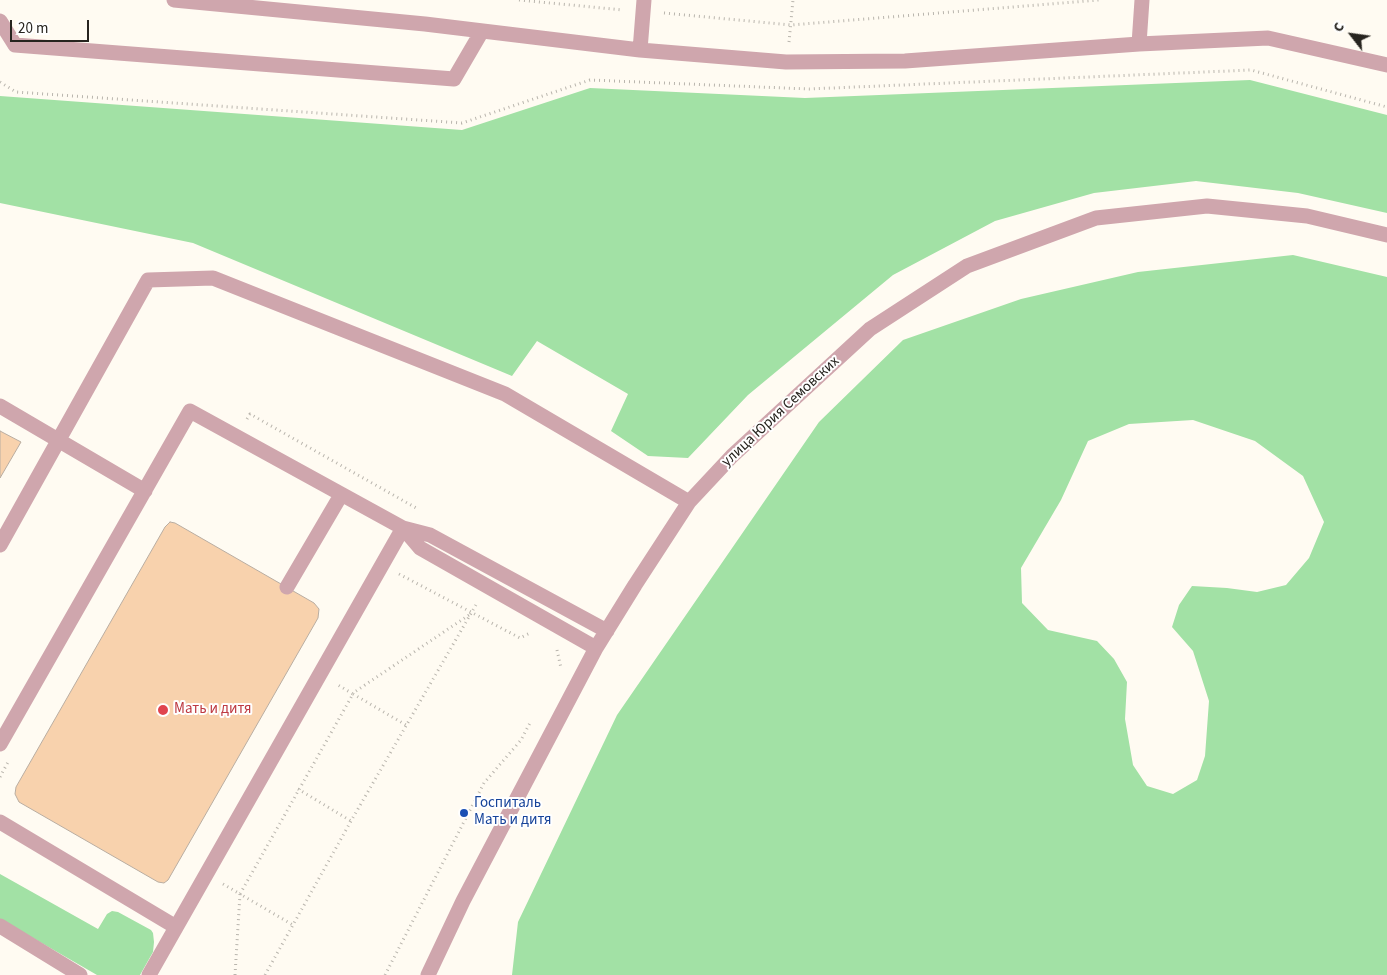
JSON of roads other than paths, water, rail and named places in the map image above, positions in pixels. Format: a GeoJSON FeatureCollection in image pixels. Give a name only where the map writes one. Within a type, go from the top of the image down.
{"type":"FeatureCollection","features":[{"type":"Feature","properties":{"kind":"street"},"geometry":{"type":"LineString","coordinates":[[174,0],[482,31],[640,50],[786,62],[905,61],[1139,44],[1268,38],[1387,65]]}},
{"type":"Feature","properties":{"kind":"street"},"geometry":{"type":"LineString","coordinates":[[1139,44],[1142,0]]}},
{"type":"Feature","properties":{"kind":"street"},"geometry":{"type":"LineString","coordinates":[[640,50],[643,6]]}},
{"type":"Feature","properties":{"kind":"street"},"geometry":{"type":"LineString","coordinates":[[0,21],[15,45],[454,79],[482,31]]}},
{"type":"Feature","properties":{"kind":"street","name":"улица Юрия Семовских"},"geometry":{"type":"LineString","coordinates":[[428,975],[463,902],[596,648],[689,502],[732,456],[870,329],[967,266],[1096,218],[1207,206],[1307,216],[1387,235]]}},
{"type":"Feature","properties":{"kind":"street"},"geometry":{"type":"LineString","coordinates":[[0,545],[148,280],[213,278],[505,394],[689,502]]}},
{"type":"Feature","properties":{"kind":"street"},"geometry":{"type":"LineString","coordinates":[[0,406],[145,491]]}},
{"type":"Feature","properties":{"kind":"street"},"geometry":{"type":"LineString","coordinates":[[0,744],[190,411],[403,528],[430,535],[607,631]]}},
{"type":"Feature","properties":{"kind":"street"},"geometry":{"type":"LineString","coordinates":[[287,587],[341,494]]}},
{"type":"Feature","properties":{"kind":"street"},"geometry":{"type":"LineString","coordinates":[[403,528],[420,548],[596,648]]}},
{"type":"Feature","properties":{"kind":"street"},"geometry":{"type":"LineString","coordinates":[[149,975],[403,528]]}},
{"type":"Feature","properties":{"kind":"street"},"geometry":{"type":"LineString","coordinates":[[0,822],[176,927]]}},
{"type":"Feature","properties":{"kind":"street"},"geometry":{"type":"LineString","coordinates":[[0,926],[80,975]]}},
{"type":"Feature","properties":{"kind":"place","name":"Мать и дитя"},"geometry":{"type":"Point","coordinates":[163,710]}},
{"type":"Feature","properties":{"kind":"place","name":"Госпиталь Мать и дитя"},"geometry":{"type":"Point","coordinates":[464,813]}}]}
